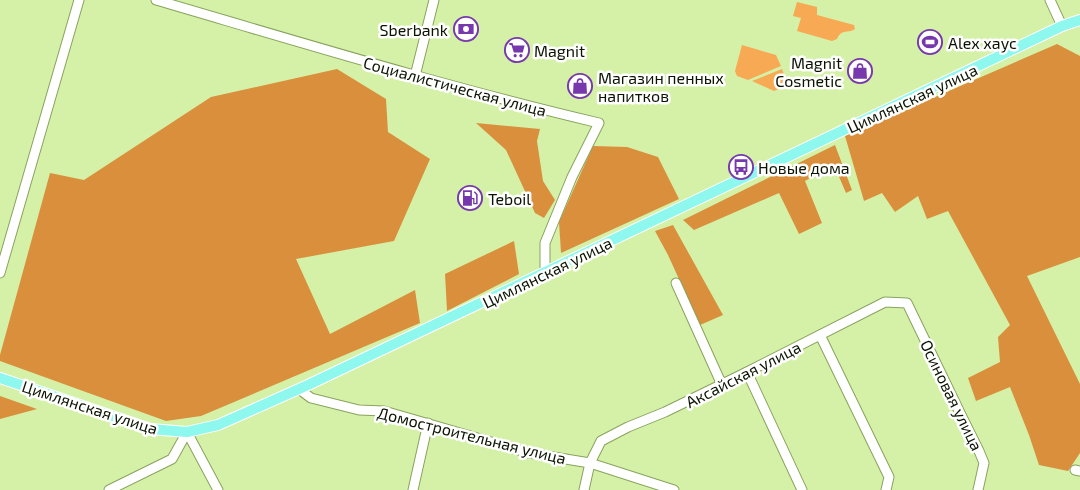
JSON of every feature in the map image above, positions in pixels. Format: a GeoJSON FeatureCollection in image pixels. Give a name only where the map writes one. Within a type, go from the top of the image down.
{"type":"FeatureCollection","features":[{"type":"Feature","properties":{"kind":"main road","name":"Цимлянская улица"},"geometry":{"type":"LineString","coordinates":[[0,378],[150,429],[187,432],[218,425],[546,273],[1062,26],[1080,20]]}},
{"type":"Feature","properties":{"kind":"street"},"geometry":{"type":"LineString","coordinates":[[0,274],[79,0]]}},
{"type":"Feature","properties":{"kind":"street","name":"Социалистическая улица"},"geometry":{"type":"LineString","coordinates":[[156,0],[415,76],[599,123],[572,178],[545,243],[546,273]]}},
{"type":"Feature","properties":{"kind":"street"},"geometry":{"type":"LineString","coordinates":[[415,76],[424,54],[434,0]]}},
{"type":"Feature","properties":{"kind":"street"},"geometry":{"type":"LineString","coordinates":[[1050,0],[1062,26]]}},
{"type":"Feature","properties":{"kind":"street"},"geometry":{"type":"LineString","coordinates":[[676,283],[722,385]]}},
{"type":"Feature","properties":{"kind":"street","name":"Аксайская улица"},"geometry":{"type":"LineString","coordinates":[[584,490],[590,463],[600,441],[722,385],[885,302],[907,303]]}},
{"type":"Feature","properties":{"kind":"street","name":"Осиновая улица"},"geometry":{"type":"LineString","coordinates":[[907,303],[984,464],[978,490]]}},
{"type":"Feature","properties":{"kind":"street"},"geometry":{"type":"LineString","coordinates":[[820,335],[889,477],[886,490]]}},
{"type":"Feature","properties":{"kind":"street"},"geometry":{"type":"LineString","coordinates":[[747,372],[802,490]]}},
{"type":"Feature","properties":{"kind":"street","name":"Домостроительная улица"},"geometry":{"type":"LineString","coordinates":[[299,389],[311,398],[359,410],[384,411],[529,453],[590,463],[674,490]]}},
{"type":"Feature","properties":{"kind":"street"},"geometry":{"type":"LineString","coordinates":[[412,490],[428,423]]}},
{"type":"Feature","properties":{"kind":"street"},"geometry":{"type":"LineString","coordinates":[[109,490],[172,459],[187,432]]}},
{"type":"Feature","properties":{"kind":"street"},"geometry":{"type":"LineString","coordinates":[[187,432],[218,490]]}},
{"type":"Feature","properties":{"kind":"shaded area"},"geometry":{"type":"Polygon","coordinates":[[[797,2],[817,7],[817,15],[854,25],[855,29],[843,32],[837,39],[832,41],[797,31],[801,18],[793,16],[797,2]]]}},
{"type":"Feature","properties":{"kind":"shaded area"},"geometry":{"type":"Polygon","coordinates":[[[1057,44],[1080,56],[1080,257],[1027,276],[1080,384],[1080,453],[1068,471],[1039,465],[1010,387],[976,401],[968,378],[1000,362],[998,337],[1010,325],[948,211],[927,219],[918,196],[895,212],[882,193],[864,201],[845,136],[1057,44]]]}},
{"type":"Feature","properties":{"kind":"shaded area"},"geometry":{"type":"Polygon","coordinates":[[[742,45],[776,55],[781,66],[748,80],[737,76],[735,71],[742,45]]]}},
{"type":"Feature","properties":{"kind":"shaded area"},"geometry":{"type":"Polygon","coordinates":[[[337,69],[386,99],[388,132],[430,159],[394,241],[296,259],[330,334],[415,290],[420,323],[201,416],[166,421],[0,361],[0,355],[50,173],[84,180],[211,97],[337,69]]]}},
{"type":"Feature","properties":{"kind":"shaded area"},"geometry":{"type":"Polygon","coordinates":[[[782,69],[788,85],[774,91],[752,81],[782,69]]]}},
{"type":"Feature","properties":{"kind":"shaded area"},"geometry":{"type":"Polygon","coordinates":[[[476,123],[540,129],[537,141],[543,181],[555,200],[544,218],[535,213],[506,150],[476,123]]]}},
{"type":"Feature","properties":{"kind":"shaded area"},"geometry":{"type":"Polygon","coordinates":[[[835,145],[852,190],[846,193],[834,165],[805,181],[822,223],[799,234],[779,193],[694,230],[683,220],[835,145]]]}},
{"type":"Feature","properties":{"kind":"shaded area"},"geometry":{"type":"Polygon","coordinates":[[[593,146],[627,147],[658,157],[679,199],[561,253],[559,222],[593,146]]]}},
{"type":"Feature","properties":{"kind":"shaded area"},"geometry":{"type":"Polygon","coordinates":[[[673,225],[723,315],[700,325],[655,231],[673,225]]]}},
{"type":"Feature","properties":{"kind":"shaded area"},"geometry":{"type":"Polygon","coordinates":[[[514,241],[519,274],[447,311],[445,274],[514,241]]]}},
{"type":"Feature","properties":{"kind":"shaded area"},"geometry":{"type":"Polygon","coordinates":[[[0,396],[37,409],[0,419],[0,396]]]}},
{"type":"Feature","properties":{"kind":"place","name":"Sberbank"},"geometry":{"type":"Point","coordinates":[466,29]}},
{"type":"Feature","properties":{"kind":"place","name":"Alex хаус"},"geometry":{"type":"Point","coordinates":[930,42]}},
{"type":"Feature","properties":{"kind":"place","name":"Magnit"},"geometry":{"type":"Point","coordinates":[517,50]}},
{"type":"Feature","properties":{"kind":"place","name":"Magnit Cosmetic"},"geometry":{"type":"Point","coordinates":[860,71]}},
{"type":"Feature","properties":{"kind":"place","name":"Магазин пенных напитков"},"geometry":{"type":"Point","coordinates":[580,86]}},
{"type":"Feature","properties":{"kind":"place","name":"Новые дома"},"geometry":{"type":"Point","coordinates":[741,167]}},
{"type":"Feature","properties":{"kind":"place","name":"Teboil"},"geometry":{"type":"Point","coordinates":[470,198]}}]}
